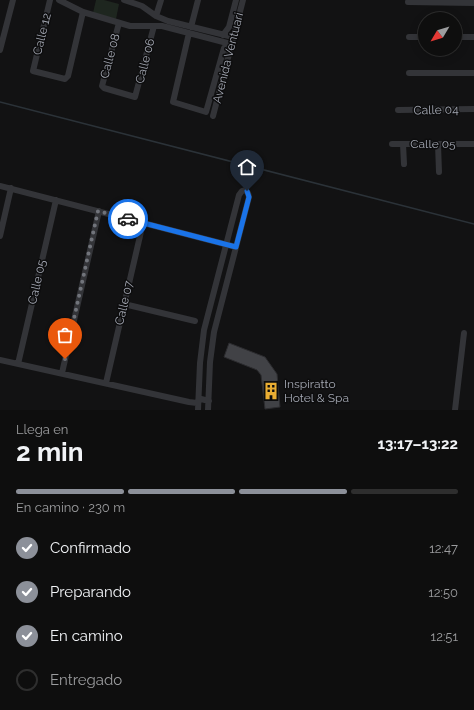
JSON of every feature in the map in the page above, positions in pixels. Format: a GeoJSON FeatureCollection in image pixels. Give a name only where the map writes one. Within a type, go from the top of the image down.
{"type":"FeatureCollection","features":[{"type":"Feature","properties":{"kind":"street"},"geometry":{"type":"LineString","coordinates":[[0,50],[13,0]]}},
{"type":"Feature","properties":{"kind":"street","name":"Calle 12"},"geometry":{"type":"LineString","coordinates":[[50,0],[33,71],[65,79],[68,76],[84,12]]}},
{"type":"Feature","properties":{"kind":"street"},"geometry":{"type":"LineString","coordinates":[[62,0],[84,12],[119,23],[134,26],[154,26],[167,24]]}},
{"type":"Feature","properties":{"kind":"street"},"geometry":{"type":"LineString","coordinates":[[124,0],[142,6],[167,24],[231,44]]}},
{"type":"Feature","properties":{"kind":"street"},"geometry":{"type":"LineString","coordinates":[[156,16],[161,0]]}},
{"type":"Feature","properties":{"kind":"street"},"geometry":{"type":"LineString","coordinates":[[198,0],[172,102],[206,112],[224,48]]}},
{"type":"Feature","properties":{"kind":"street"},"geometry":{"type":"LineString","coordinates":[[223,35],[229,27],[236,0]]}},
{"type":"Feature","properties":{"kind":"street","name":"Avenida Ventuari"},"geometry":{"type":"LineString","coordinates":[[213,116],[243,0]]}},
{"type":"Feature","properties":{"kind":"street"},"geometry":{"type":"LineString","coordinates":[[408,2],[474,3]]}},
{"type":"Feature","properties":{"kind":"street","name":"Calle 08"},"geometry":{"type":"LineString","coordinates":[[119,23],[102,86],[104,88],[135,97],[136,96]]}},
{"type":"Feature","properties":{"kind":"street","name":"Calle 06"},"geometry":{"type":"LineString","coordinates":[[136,96],[154,26]]}},
{"type":"Feature","properties":{"kind":"street"},"geometry":{"type":"LineString","coordinates":[[190,30],[233,37]]}},
{"type":"Feature","properties":{"kind":"street"},"geometry":{"type":"LineString","coordinates":[[409,37],[418,37]]}},
{"type":"Feature","properties":{"kind":"street"},"geometry":{"type":"LineString","coordinates":[[462,37],[474,37]]}},
{"type":"Feature","properties":{"kind":"street"},"geometry":{"type":"LineString","coordinates":[[409,73],[474,73]]}},
{"type":"Feature","properties":{"kind":"street","name":"Calle 04"},"geometry":{"type":"LineString","coordinates":[[398,110],[474,109]]}},
{"type":"Feature","properties":{"kind":"street","name":"Calle 05"},"geometry":{"type":"LineString","coordinates":[[392,144],[474,144]]}},
{"type":"Feature","properties":{"kind":"street"},"geometry":{"type":"LineString","coordinates":[[403,144],[404,164]]}},
{"type":"Feature","properties":{"kind":"street"},"geometry":{"type":"LineString","coordinates":[[438,144],[439,172]]}},
{"type":"Feature","properties":{"kind":"street"},"geometry":{"type":"LineString","coordinates":[[0,186],[236,247]]}},
{"type":"Feature","properties":{"kind":"street"},"geometry":{"type":"LineString","coordinates":[[0,236],[10,188]]}},
{"type":"Feature","properties":{"kind":"street"},"geometry":{"type":"LineString","coordinates":[[198,410],[197,403],[204,330],[239,196],[242,191],[245,190],[249,197],[213,339],[208,410]]}},
{"type":"Feature","properties":{"kind":"street","name":"Calle 05"},"geometry":{"type":"LineString","coordinates":[[18,364],[56,200]]}},
{"type":"Feature","properties":{"kind":"street"},"geometry":{"type":"LineString","coordinates":[[62,373],[98,211]]}},
{"type":"Feature","properties":{"kind":"street","name":"Calle 07"},"geometry":{"type":"LineString","coordinates":[[106,383],[143,223]]}},
{"type":"Feature","properties":{"kind":"street"},"geometry":{"type":"LineString","coordinates":[[124,304],[195,321]]}},
{"type":"Feature","properties":{"kind":"street"},"geometry":{"type":"LineString","coordinates":[[455,410],[464,333]]}},
{"type":"Feature","properties":{"kind":"street"},"geometry":{"type":"LineString","coordinates":[[0,360],[197,403]]}},
{"type":"Feature","properties":{"kind":"street"},"geometry":{"type":"LineString","coordinates":[[197,403],[202,399],[209,401]]}},
{"type":"Feature","properties":{"kind":"shaded area"},"geometry":{"type":"Polygon","coordinates":[[[96,0],[104,0],[119,4],[116,19],[93,13],[96,0]]]}},
{"type":"Feature","properties":{"kind":"building","name":"Inspiratto Hotel & Spa"},"geometry":{"type":"Polygon","coordinates":[[[229,343],[265,357],[277,374],[280,407],[265,409],[261,375],[257,370],[224,357],[229,343]]]}},
{"type":"Feature","properties":{"kind":"waterway"},"geometry":{"type":"LineString","coordinates":[[0,102],[474,224]]}},
{"type":"Feature","properties":{"kind":"way so far"},"geometry":{"type":"LineString","coordinates":[[65,359],[98,211],[128,219]]}},
{"type":"Feature","properties":{"kind":"place","name":"Inspiratto Hotel & Spa"},"geometry":{"type":"Point","coordinates":[271,391]}},
{"type":"Feature","properties":{"kind":"route"},"geometry":{"type":"LineString","coordinates":[[128,219],[236,247],[249,197],[247,191]]}}]}
